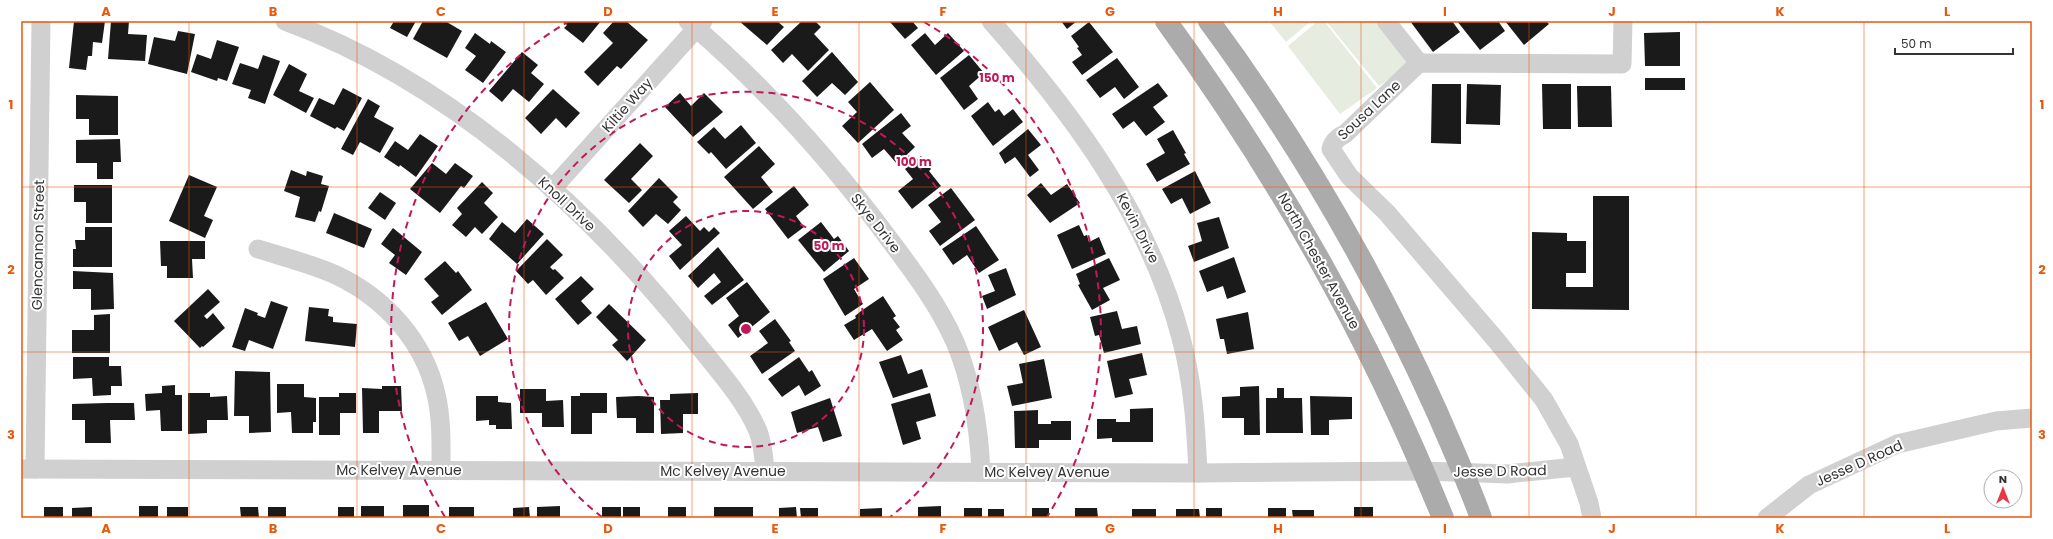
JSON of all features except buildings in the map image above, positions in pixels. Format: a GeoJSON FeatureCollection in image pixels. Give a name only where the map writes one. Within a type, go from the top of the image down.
{"type":"FeatureCollection","features":[{"type":"Feature","properties":{"kind":"main road","name":"North Chester Avenue"},"geometry":{"type":"LineString","coordinates":[[1166,21],[1202,70],[1258,155],[1298,220],[1356,326],[1386,386],[1443,518]]}},
{"type":"Feature","properties":{"kind":"main road"},"geometry":{"type":"LineString","coordinates":[[1210,21],[1284,130],[1328,202],[1401,337],[1463,472],[1481,518]]}},
{"type":"Feature","properties":{"kind":"street","name":"Glencannon Street"},"geometry":{"type":"LineString","coordinates":[[28,469],[41,21]]}},
{"type":"Feature","properties":{"kind":"street","name":"Knoll Drive"},"geometry":{"type":"LineString","coordinates":[[285,21],[354,50],[420,88],[469,121],[552,189],[632,268],[677,319],[720,372],[750,415],[764,451],[765,471]]}},
{"type":"Feature","properties":{"kind":"street","name":"Kevin Drive"},"geometry":{"type":"LineString","coordinates":[[991,21],[1065,112],[1110,174],[1134,215],[1150,249],[1168,293],[1181,338],[1192,393],[1198,473]]}},
{"type":"Feature","properties":{"kind":"street"},"geometry":{"type":"LineString","coordinates":[[1386,21],[1419,63],[1622,64],[1623,21]]}},
{"type":"Feature","properties":{"kind":"street","name":"Kiltie Way"},"geometry":{"type":"LineString","coordinates":[[552,189],[696,23]]}},
{"type":"Feature","properties":{"kind":"street","name":"Skye Drive"},"geometry":{"type":"LineString","coordinates":[[696,23],[826,160],[876,221],[933,301],[955,342],[965,369],[974,402],[982,472]]}},
{"type":"Feature","properties":{"kind":"street","name":"Sousa Lane"},"geometry":{"type":"LineString","coordinates":[[1419,63],[1345,134],[1338,137],[1332,144],[1331,149],[1349,176],[1387,213],[1533,386],[1555,418],[1569,444],[1576,467]]}},
{"type":"Feature","properties":{"kind":"street"},"geometry":{"type":"LineString","coordinates":[[258,249],[335,274],[381,303],[400,322],[416,344],[425,362],[436,394],[440,421],[441,470]]}},
{"type":"Feature","properties":{"kind":"street","name":"Jesse D Road"},"geometry":{"type":"LineString","coordinates":[[1767,518],[1809,485],[1897,444],[1996,421],[2032,418]]}},
{"type":"Feature","properties":{"kind":"street","name":"Jesse D Road"},"geometry":{"type":"LineString","coordinates":[[1424,471],[1507,474],[1576,467]]}},
{"type":"Feature","properties":{"kind":"street"},"geometry":{"type":"LineString","coordinates":[[1576,467],[1589,503],[1592,518]]}},
{"type":"Feature","properties":{"kind":"street","name":"Mc Kelvey Avenue"},"geometry":{"type":"LineString","coordinates":[[28,469],[1198,473],[1424,471]]}},
{"type":"Feature","properties":{"kind":"shaded area"},"geometry":{"type":"Polygon","coordinates":[[[1269,21],[1311,21],[1286,42],[1269,21]]]}},
{"type":"Feature","properties":{"kind":"shaded area"},"geometry":{"type":"Polygon","coordinates":[[[1318,21],[1324,21],[1377,88],[1340,114],[1288,46],[1318,21]]]}},
{"type":"Feature","properties":{"kind":"shaded area"},"geometry":{"type":"Polygon","coordinates":[[[1326,21],[1382,21],[1412,63],[1379,86],[1326,21]]]}}]}
